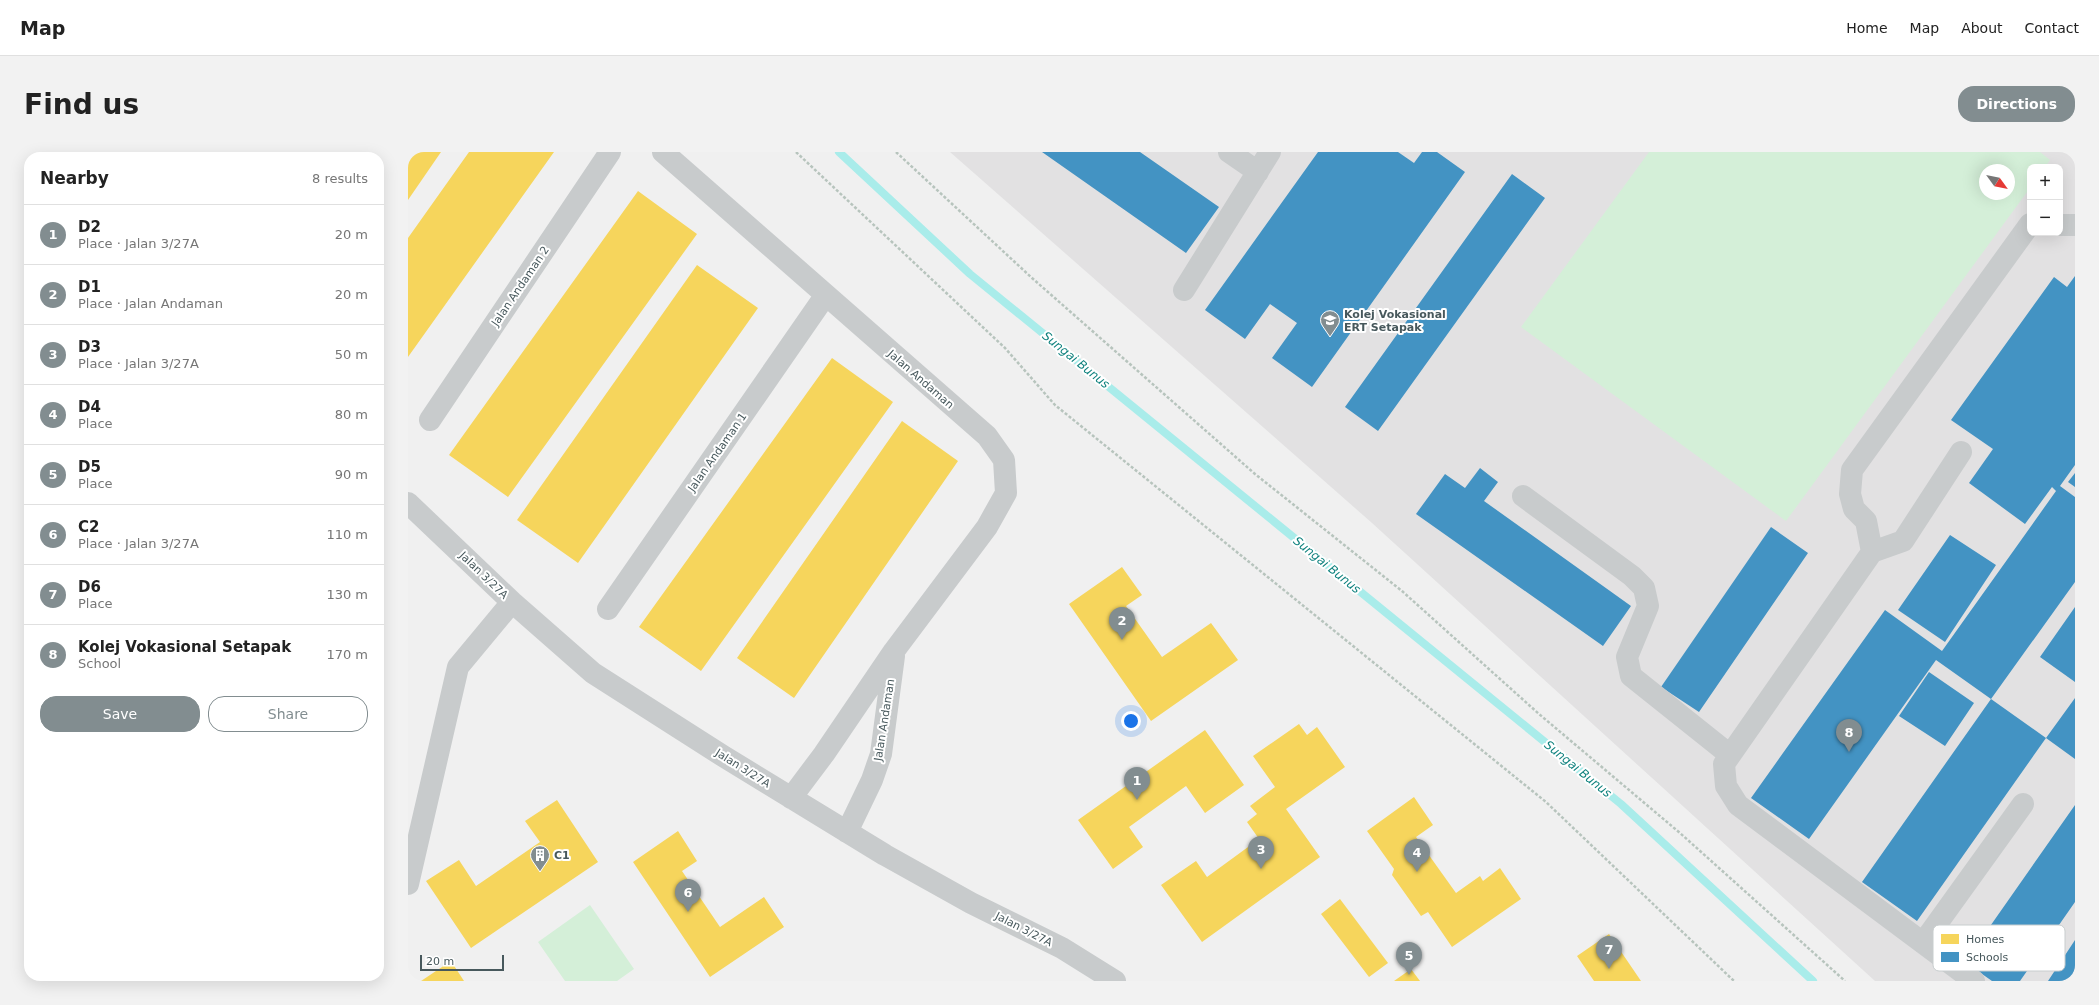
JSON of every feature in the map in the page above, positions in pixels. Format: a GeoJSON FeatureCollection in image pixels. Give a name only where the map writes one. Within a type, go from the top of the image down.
{"type":"FeatureCollection","features":[{"type":"Feature","properties":{"kind":"street","name":"Jalan Andaman 2"},"geometry":{"type":"LineString","coordinates":[[430,420],[610,152]]}},
{"type":"Feature","properties":{"kind":"street","name":"Jalan Andaman"},"geometry":{"type":"LineString","coordinates":[[663,152],[825,296],[987,436],[1004,460],[1006,493],[988,527],[894,651],[824,754],[791,798]]}},
{"type":"Feature","properties":{"kind":"street"},"geometry":{"type":"LineString","coordinates":[[1229,152],[1258,172]]}},
{"type":"Feature","properties":{"kind":"street"},"geometry":{"type":"LineString","coordinates":[[1184,290],[1270,152]]}},
{"type":"Feature","properties":{"kind":"street"},"geometry":{"type":"LineString","coordinates":[[2063,225],[2075,225]]}},
{"type":"Feature","properties":{"kind":"street"},"geometry":{"type":"LineString","coordinates":[[1872,552],[1866,521],[1854,509],[1850,494],[1852,470],[2027,228]]}},
{"type":"Feature","properties":{"kind":"street","name":"Jalan Andaman 1"},"geometry":{"type":"LineString","coordinates":[[608,609],[825,296]]}},
{"type":"Feature","properties":{"kind":"street"},"geometry":{"type":"LineString","coordinates":[[1933,950],[1738,805],[1726,786],[1724,764],[1872,552],[1903,541],[1961,452]]}},
{"type":"Feature","properties":{"kind":"street"},"geometry":{"type":"LineString","coordinates":[[1523,496],[1632,576],[1644,588],[1648,606],[1627,657],[1631,676],[1730,755]]}},
{"type":"Feature","properties":{"kind":"street","name":"Jalan 3/27A"},"geometry":{"type":"LineString","coordinates":[[408,503],[512,602],[593,673],[847,832],[971,903],[1062,948],[1115,981]]}},
{"type":"Feature","properties":{"kind":"street"},"geometry":{"type":"LineString","coordinates":[[408,884],[458,667],[512,602]]}},
{"type":"Feature","properties":{"kind":"street","name":"Jalan Andaman"},"geometry":{"type":"LineString","coordinates":[[847,832],[872,780],[881,754],[894,651]]}},
{"type":"Feature","properties":{"kind":"street"},"geometry":{"type":"LineString","coordinates":[[1935,925],[2023,804]]}},
{"type":"Feature","properties":{"kind":"street"},"geometry":{"type":"LineString","coordinates":[[1923,942],[1933,928]]}},
{"type":"Feature","properties":{"kind":"street"},"geometry":{"type":"LineString","coordinates":[[1961,971],[1974,981]]}},
{"type":"Feature","properties":{"kind":"path"},"geometry":{"type":"LineString","coordinates":[[796,152],[1006,348],[1056,405],[1546,802],[1734,981]]}},
{"type":"Feature","properties":{"kind":"path"},"geometry":{"type":"LineString","coordinates":[[896,152],[1032,278],[1255,474],[1402,591],[1539,714],[1680,833],[1845,981]]}},
{"type":"Feature","properties":{"kind":"shaded area"},"geometry":{"type":"Polygon","coordinates":[[[950,152],[2075,152],[2075,981],[1875,981],[1372,523],[950,152]]]}},
{"type":"Feature","properties":{"kind":"green space"},"geometry":{"type":"Polygon","coordinates":[[[1649,152],[2040,152],[2050,160],[2047,164],[2027,164],[2027,192],[1786,521],[1521,327],[1649,152]]]}},
{"type":"Feature","properties":{"kind":"green space"},"geometry":{"type":"Polygon","coordinates":[[[590,905],[634,969],[617,981],[565,981],[538,942],[590,905]]]}},
{"type":"Feature","properties":{"kind":"building: Homes"},"geometry":{"type":"Polygon","coordinates":[[[408,152],[441,152],[408,200],[408,152]]]}},
{"type":"Feature","properties":{"kind":"building: Homes"},"geometry":{"type":"Polygon","coordinates":[[[469,152],[554,152],[408,357],[408,238],[469,152]]]}},
{"type":"Feature","properties":{"kind":"building: Homes"},"geometry":{"type":"Polygon","coordinates":[[[638,191],[697,234],[508,497],[449,455],[638,191]]]}},
{"type":"Feature","properties":{"kind":"building: Homes"},"geometry":{"type":"Polygon","coordinates":[[[697,265],[758,308],[578,563],[517,520],[697,265]]]}},
{"type":"Feature","properties":{"kind":"building: Homes"},"geometry":{"type":"Polygon","coordinates":[[[832,358],[893,402],[701,671],[639,627],[832,358]]]}},
{"type":"Feature","properties":{"kind":"building: Homes"},"geometry":{"type":"Polygon","coordinates":[[[902,421],[958,461],[794,698],[737,658],[902,421]]]}},
{"type":"Feature","properties":{"kind":"building: Homes"},"geometry":{"type":"Polygon","coordinates":[[[1122,567],[1142,595],[1126,606],[1162,657],[1211,623],[1238,660],[1151,721],[1069,604],[1122,567]]]}},
{"type":"Feature","properties":{"kind":"building: Homes"},"geometry":{"type":"Polygon","coordinates":[[[1299,724],[1307,735],[1317,727],[1345,767],[1286,809],[1320,857],[1202,942],[1161,885],[1196,861],[1207,877],[1259,839],[1247,822],[1257,814],[1250,806],[1275,787],[1253,756],[1299,724]]]}},
{"type":"Feature","properties":{"kind":"building: Homes"},"geometry":{"type":"Polygon","coordinates":[[[1205,730],[1244,785],[1205,813],[1186,786],[1129,827],[1143,847],[1113,869],[1078,820],[1205,730]]]}},
{"type":"Feature","properties":{"kind":"building: Homes"},"geometry":{"type":"Polygon","coordinates":[[[1414,797],[1433,825],[1416,837],[1456,893],[1480,876],[1483,881],[1500,868],[1521,899],[1452,947],[1428,912],[1421,916],[1392,875],[1394,869],[1367,831],[1414,797]]]}},
{"type":"Feature","properties":{"kind":"building: Homes","name":"C1"},"geometry":{"type":"Polygon","coordinates":[[[557,800],[598,862],[471,948],[426,881],[459,860],[476,886],[540,842],[525,821],[557,800]]]}},
{"type":"Feature","properties":{"kind":"building: Homes"},"geometry":{"type":"Polygon","coordinates":[[[678,831],[697,861],[682,871],[720,927],[764,897],[784,927],[710,977],[633,862],[678,831]]]}},
{"type":"Feature","properties":{"kind":"building: Homes"},"geometry":{"type":"Polygon","coordinates":[[[1340,899],[1388,963],[1369,977],[1321,914],[1340,899]]]}},
{"type":"Feature","properties":{"kind":"building: Homes"},"geometry":{"type":"Polygon","coordinates":[[[1609,934],[1641,981],[1594,981],[1577,956],[1609,934]]]}},
{"type":"Feature","properties":{"kind":"building: Homes"},"geometry":{"type":"Polygon","coordinates":[[[451,961],[464,981],[421,981],[451,961]]]}},
{"type":"Feature","properties":{"kind":"building: Homes"},"geometry":{"type":"Polygon","coordinates":[[[1411,969],[1420,981],[1394,981],[1411,969]]]}},
{"type":"Feature","properties":{"kind":"building: Schools"},"geometry":{"type":"Polygon","coordinates":[[[1042,152],[1140,152],[1219,207],[1186,253],[1042,152]]]}},
{"type":"Feature","properties":{"kind":"building: Schools"},"geometry":{"type":"Polygon","coordinates":[[[1318,152],[1398,152],[1414,163],[1422,152],[1437,152],[1465,172],[1312,387],[1272,358],[1297,323],[1270,304],[1245,339],[1205,310],[1318,152]]]}},
{"type":"Feature","properties":{"kind":"building: Schools"},"geometry":{"type":"Polygon","coordinates":[[[1512,174],[1545,198],[1378,431],[1345,407],[1512,174]]]}},
{"type":"Feature","properties":{"kind":"building: Schools"},"geometry":{"type":"Polygon","coordinates":[[[2075,276],[2075,465],[2060,486],[2075,497],[2075,582],[1991,699],[1936,660],[1809,839],[1751,798],[1885,610],[1942,651],[2056,491],[2052,487],[2025,524],[1969,483],[1993,449],[1951,420],[2054,277],[2067,287],[2075,276]]]}},
{"type":"Feature","properties":{"kind":"building: Schools"},"geometry":{"type":"Polygon","coordinates":[[[1480,468],[1498,482],[1484,501],[1631,606],[1603,646],[1416,514],[1445,474],[1465,488],[1480,468]]]}},
{"type":"Feature","properties":{"kind":"building: Schools"},"geometry":{"type":"Polygon","coordinates":[[[2075,473],[2075,487],[2068,482],[2075,473]]]}},
{"type":"Feature","properties":{"kind":"building: Schools"},"geometry":{"type":"Polygon","coordinates":[[[1771,527],[1808,553],[1699,712],[1661,687],[1771,527]]]}},
{"type":"Feature","properties":{"kind":"building: Schools"},"geometry":{"type":"Polygon","coordinates":[[[1950,535],[1996,565],[1945,642],[1898,610],[1950,535]]]}},
{"type":"Feature","properties":{"kind":"building: Schools"},"geometry":{"type":"Polygon","coordinates":[[[2075,607],[2075,682],[2040,657],[2075,607]]]}},
{"type":"Feature","properties":{"kind":"building: Schools"},"geometry":{"type":"Polygon","coordinates":[[[1929,672],[1974,703],[1945,746],[1899,716],[1929,672]]]}},
{"type":"Feature","properties":{"kind":"building: Schools"},"geometry":{"type":"Polygon","coordinates":[[[2075,698],[2075,759],[2046,738],[2075,698]]]}},
{"type":"Feature","properties":{"kind":"building: Schools"},"geometry":{"type":"Polygon","coordinates":[[[1991,699],[2046,738],[1917,921],[1862,882],[1991,699]]]}},
{"type":"Feature","properties":{"kind":"building: Schools"},"geometry":{"type":"Polygon","coordinates":[[[2075,805],[2075,902],[2059,925],[1991,925],[2075,805]]]}},
{"type":"Feature","properties":{"kind":"building: Schools"},"geometry":{"type":"Polygon","coordinates":[[[2075,940],[2075,981],[2048,981],[2055,971],[2065,971],[2065,955],[2075,940]]]}},
{"type":"Feature","properties":{"kind":"building: Schools"},"geometry":{"type":"Polygon","coordinates":[[[1978,971],[2027,971],[2020,981],[1992,981],[1978,971]]]}},
{"type":"Feature","properties":{"kind":"waterway","name":"Sungai Bunus"},"geometry":{"type":"LineString","coordinates":[[839,152],[970,274],[1621,804],[1813,981]]}},
{"type":"Feature","properties":{"kind":"place","name":"Kolej Vokasional ERT Setapak"},"geometry":{"type":"Point","coordinates":[1330,337]}},
{"type":"Feature","properties":{"kind":"place","name":"D1"},"geometry":{"type":"Point","coordinates":[1122,640]}},
{"type":"Feature","properties":{"kind":"place","name":"Kolej Vokasional Setapak"},"geometry":{"type":"Point","coordinates":[1849,752]}},
{"type":"Feature","properties":{"kind":"place","name":"D2"},"geometry":{"type":"Point","coordinates":[1137,800]}},
{"type":"Feature","properties":{"kind":"place","name":"D3"},"geometry":{"type":"Point","coordinates":[1261,869]}},
{"type":"Feature","properties":{"kind":"place","name":"C1"},"geometry":{"type":"Point","coordinates":[540,872]}},
{"type":"Feature","properties":{"kind":"place","name":"D4"},"geometry":{"type":"Point","coordinates":[1417,872]}},
{"type":"Feature","properties":{"kind":"place","name":"C2"},"geometry":{"type":"Point","coordinates":[688,912]}},
{"type":"Feature","properties":{"kind":"place","name":"D6"},"geometry":{"type":"Point","coordinates":[1609,969]}},
{"type":"Feature","properties":{"kind":"place","name":"D5"},"geometry":{"type":"Point","coordinates":[1409,975]}}]}
